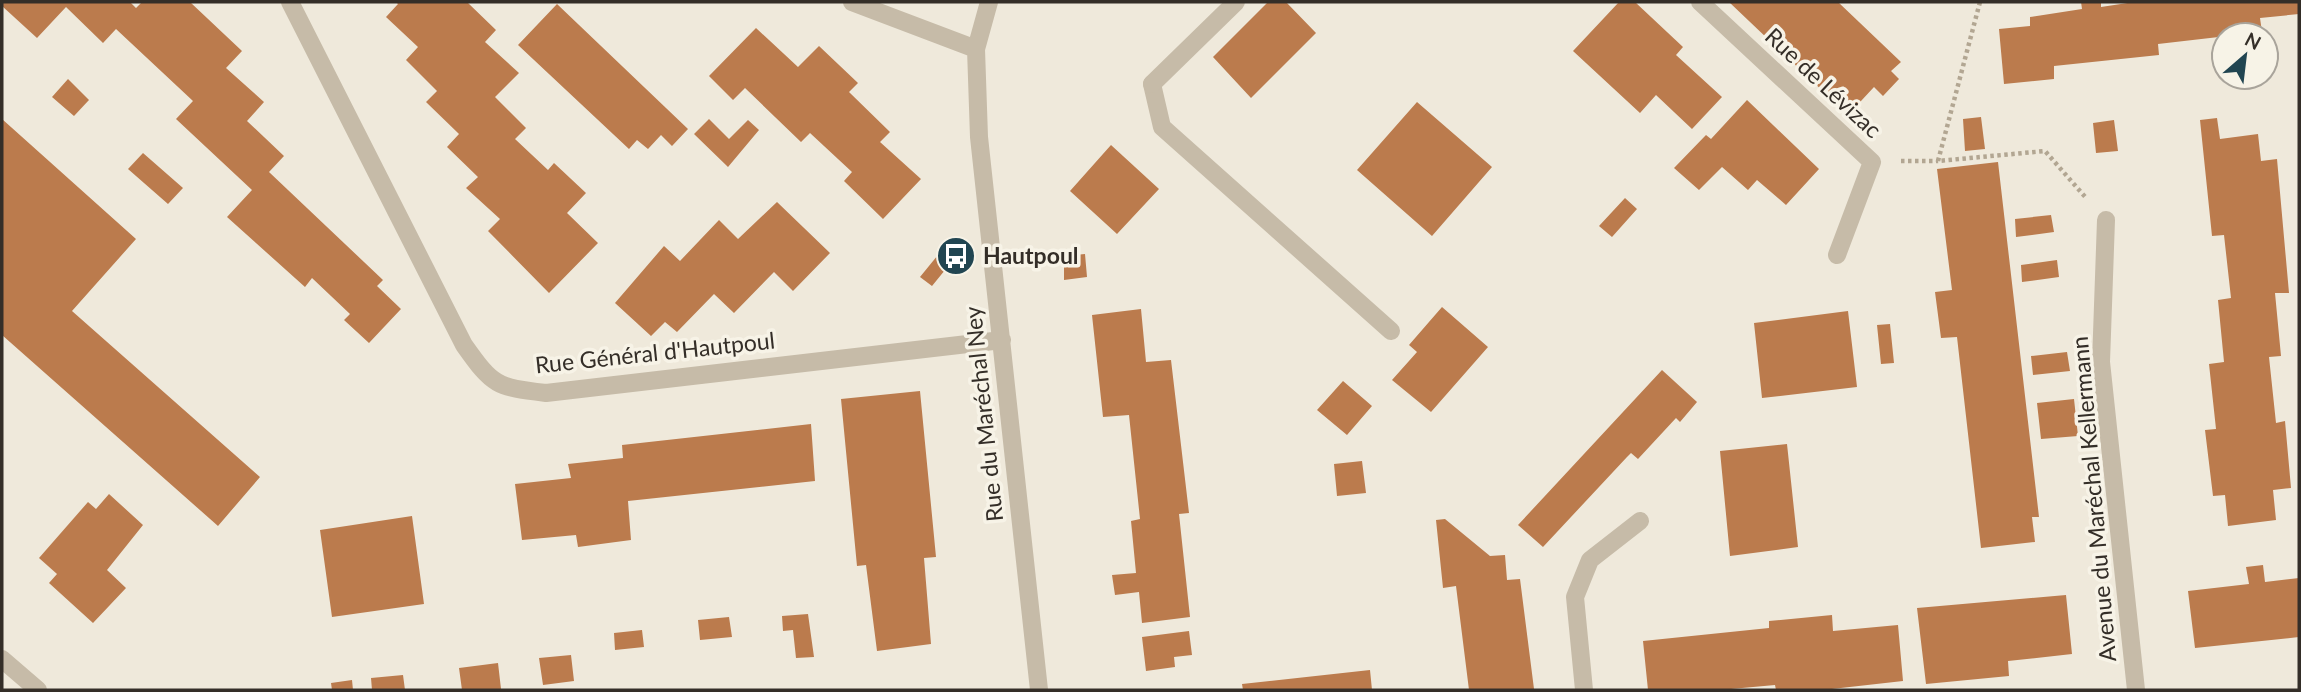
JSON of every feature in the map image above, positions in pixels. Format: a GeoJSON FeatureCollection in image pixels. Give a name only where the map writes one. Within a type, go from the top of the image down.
{"type":"FeatureCollection","features":[{"type":"Feature","properties":{"kind":"street","name":"Rue Général d'Hautpoul"},"geometry":{"type":"LineString","coordinates":[[290,2],[464,345],[486,377],[507,388],[546,393],[1002,340]]}},
{"type":"Feature","properties":{"kind":"street"},"geometry":{"type":"LineString","coordinates":[[852,2],[976,49]]}},
{"type":"Feature","properties":{"kind":"street","name":"Rue du Maréchal Ney"},"geometry":{"type":"LineString","coordinates":[[989,2],[976,49],[979,138],[1039,690]]}},
{"type":"Feature","properties":{"kind":"street"},"geometry":{"type":"LineString","coordinates":[[1236,2],[1152,84],[1162,127],[1391,331]]}},
{"type":"Feature","properties":{"kind":"street","name":"Rue de Lévizac"},"geometry":{"type":"LineString","coordinates":[[1700,2],[1872,162],[1837,255]]}},
{"type":"Feature","properties":{"kind":"street","name":"Avenue du Maréchal Kellermann"},"geometry":{"type":"LineString","coordinates":[[2106,219],[2101,362],[2136,690]]}},
{"type":"Feature","properties":{"kind":"street"},"geometry":{"type":"LineString","coordinates":[[1584,690],[1575,597],[1590,560],[1640,521]]}},
{"type":"Feature","properties":{"kind":"street"},"geometry":{"type":"LineString","coordinates":[[2,659],[38,690]]}},
{"type":"Feature","properties":{"kind":"path"},"geometry":{"type":"LineString","coordinates":[[1980,2],[1938,161],[2045,151],[2106,219]]}},
{"type":"Feature","properties":{"kind":"building"},"geometry":{"type":"Polygon","coordinates":[[[2,2],[130,2],[136,8],[142,2],[190,2],[242,51],[226,68],[264,102],[247,121],[284,156],[269,172],[383,280],[377,286],[401,309],[369,343],[344,320],[350,314],[312,278],[305,287],[227,217],[252,190],[176,119],[193,101],[116,29],[103,43],[66,7],[37,38],[2,6],[2,2]]]}},
{"type":"Feature","properties":{"kind":"building"},"geometry":{"type":"Polygon","coordinates":[[[396,2],[467,2],[496,30],[485,42],[519,73],[495,97],[526,128],[515,139],[548,170],[554,163],[586,193],[567,213],[598,243],[549,293],[488,231],[500,219],[466,188],[478,177],[447,147],[459,134],[426,102],[437,91],[406,60],[418,47],[386,17],[398,4],[396,2]]]}},
{"type":"Feature","properties":{"kind":"building"},"geometry":{"type":"Polygon","coordinates":[[[1268,2],[1286,2],[1316,33],[1251,98],[1213,57],[1268,2]]]}},
{"type":"Feature","properties":{"kind":"building"},"geometry":{"type":"Polygon","coordinates":[[[1619,2],[1635,2],[1683,47],[1676,55],[1722,97],[1692,129],[1656,95],[1640,113],[1573,51],[1619,2]]]}},
{"type":"Feature","properties":{"kind":"building"},"geometry":{"type":"Polygon","coordinates":[[[1729,2],[1838,2],[1901,62],[1891,71],[1899,79],[1883,96],[1874,87],[1848,115],[1729,2]]]}},
{"type":"Feature","properties":{"kind":"building"},"geometry":{"type":"Polygon","coordinates":[[[2081,2],[2101,2],[2101,7],[2134,2],[2299,2],[2299,14],[2260,18],[2260,21],[2210,21],[2210,38],[2158,44],[2159,55],[2054,66],[2054,79],[2004,84],[1999,29],[2030,26],[2030,17],[2082,9],[2081,2]]]}},
{"type":"Feature","properties":{"kind":"building"},"geometry":{"type":"Polygon","coordinates":[[[557,4],[688,129],[672,146],[661,135],[648,149],[637,140],[629,149],[518,45],[557,4]]]}},
{"type":"Feature","properties":{"kind":"building"},"geometry":{"type":"Polygon","coordinates":[[[756,28],[798,67],[819,46],[858,83],[849,92],[890,132],[880,142],[921,179],[883,219],[844,181],[852,172],[810,133],[801,142],[745,88],[733,100],[709,76],[756,28]]]}},
{"type":"Feature","properties":{"kind":"building"},"geometry":{"type":"Polygon","coordinates":[[[68,79],[89,100],[74,116],[52,97],[68,79]]]}},
{"type":"Feature","properties":{"kind":"building"},"geometry":{"type":"Polygon","coordinates":[[[1747,100],[1819,169],[1786,205],[1757,180],[1748,190],[1722,167],[1699,190],[1674,168],[1706,135],[1711,139],[1747,100]]]}},
{"type":"Feature","properties":{"kind":"building"},"geometry":{"type":"Polygon","coordinates":[[[1417,102],[1492,167],[1432,236],[1357,170],[1417,102]]]}},
{"type":"Feature","properties":{"kind":"building"},"geometry":{"type":"Polygon","coordinates":[[[1981,117],[1985,149],[1965,151],[1963,119],[1981,117]]]}},
{"type":"Feature","properties":{"kind":"building"},"geometry":{"type":"Polygon","coordinates":[[[2217,118],[2220,139],[2258,134],[2261,161],[2277,159],[2289,293],[2275,293],[2281,356],[2269,357],[2276,423],[2285,421],[2291,488],[2273,490],[2276,520],[2228,526],[2225,495],[2213,496],[2205,430],[2216,429],[2209,364],[2224,362],[2218,300],[2231,298],[2224,235],[2212,236],[2200,120],[2217,118]]]}},
{"type":"Feature","properties":{"kind":"building"},"geometry":{"type":"Polygon","coordinates":[[[2,119],[136,239],[72,311],[260,477],[218,526],[2,335],[2,119]]]}},
{"type":"Feature","properties":{"kind":"building"},"geometry":{"type":"Polygon","coordinates":[[[709,119],[729,139],[748,120],[759,130],[728,167],[694,134],[709,119]]]}},
{"type":"Feature","properties":{"kind":"building"},"geometry":{"type":"Polygon","coordinates":[[[2114,120],[2118,151],[2096,153],[2093,123],[2114,120]]]}},
{"type":"Feature","properties":{"kind":"building"},"geometry":{"type":"Polygon","coordinates":[[[1111,145],[1159,189],[1117,234],[1070,191],[1111,145]]]}},
{"type":"Feature","properties":{"kind":"building"},"geometry":{"type":"Polygon","coordinates":[[[143,153],[183,188],[168,204],[128,169],[143,153]]]}},
{"type":"Feature","properties":{"kind":"building"},"geometry":{"type":"Polygon","coordinates":[[[1998,162],[2039,517],[2032,517],[2035,542],[1981,548],[1957,337],[1941,338],[1935,292],[1952,290],[1937,169],[1998,162]]]}},
{"type":"Feature","properties":{"kind":"building"},"geometry":{"type":"Polygon","coordinates":[[[1625,198],[1637,209],[1612,237],[1599,226],[1625,198]]]}},
{"type":"Feature","properties":{"kind":"building"},"geometry":{"type":"Polygon","coordinates":[[[777,202],[830,253],[793,291],[774,272],[734,313],[714,294],[677,332],[665,322],[651,336],[615,303],[664,246],[680,261],[719,220],[738,239],[777,202]]]}},
{"type":"Feature","properties":{"kind":"building"},"geometry":{"type":"Polygon","coordinates":[[[2051,215],[2054,232],[2016,237],[2015,219],[2051,215]]]}},
{"type":"Feature","properties":{"kind":"building"},"geometry":{"type":"Polygon","coordinates":[[[942,250],[954,259],[932,286],[920,277],[942,250]]]}},
{"type":"Feature","properties":{"kind":"building"},"geometry":{"type":"Polygon","coordinates":[[[1085,254],[1087,277],[1064,280],[1064,256],[1085,254]]]}},
{"type":"Feature","properties":{"kind":"building"},"geometry":{"type":"Polygon","coordinates":[[[2057,260],[2059,277],[2022,282],[2021,265],[2057,260]]]}},
{"type":"Feature","properties":{"kind":"building"},"geometry":{"type":"Polygon","coordinates":[[[1442,307],[1488,347],[1431,412],[1392,380],[1417,352],[1409,345],[1442,307]]]}},
{"type":"Feature","properties":{"kind":"building"},"geometry":{"type":"Polygon","coordinates":[[[1141,309],[1146,362],[1171,360],[1189,513],[1179,514],[1190,617],[1142,623],[1139,592],[1115,595],[1112,575],[1136,573],[1131,521],[1140,519],[1129,415],[1103,417],[1092,315],[1141,309]]]}},
{"type":"Feature","properties":{"kind":"building"},"geometry":{"type":"Polygon","coordinates":[[[1848,311],[1857,387],[1762,398],[1754,323],[1848,311]]]}},
{"type":"Feature","properties":{"kind":"building"},"geometry":{"type":"Polygon","coordinates":[[[1890,324],[1894,363],[1881,364],[1877,325],[1890,324]]]}},
{"type":"Feature","properties":{"kind":"building"},"geometry":{"type":"Polygon","coordinates":[[[2067,352],[2070,371],[2033,375],[2031,356],[2067,352]]]}},
{"type":"Feature","properties":{"kind":"building"},"geometry":{"type":"Polygon","coordinates":[[[1662,370],[1697,402],[1680,422],[1676,418],[1638,459],[1631,453],[1543,547],[1518,525],[1662,370]]]}},
{"type":"Feature","properties":{"kind":"building"},"geometry":{"type":"Polygon","coordinates":[[[1343,381],[1372,406],[1347,435],[1317,410],[1343,381]]]}},
{"type":"Feature","properties":{"kind":"building"},"geometry":{"type":"Polygon","coordinates":[[[920,391],[936,557],[924,558],[931,644],[877,651],[866,565],[857,566],[841,399],[920,391]]]}},
{"type":"Feature","properties":{"kind":"building"},"geometry":{"type":"Polygon","coordinates":[[[2074,399],[2078,436],[2041,439],[2037,403],[2074,399]]]}},
{"type":"Feature","properties":{"kind":"building"},"geometry":{"type":"Polygon","coordinates":[[[811,424],[815,481],[628,501],[631,540],[578,547],[576,535],[522,540],[515,484],[571,478],[568,464],[623,458],[622,445],[811,424]]]}},
{"type":"Feature","properties":{"kind":"building"},"geometry":{"type":"Polygon","coordinates":[[[1787,444],[1798,547],[1730,556],[1720,451],[1787,444]]]}},
{"type":"Feature","properties":{"kind":"building"},"geometry":{"type":"Polygon","coordinates":[[[1362,461],[1366,493],[1337,496],[1334,464],[1362,461]]]}},
{"type":"Feature","properties":{"kind":"building"},"geometry":{"type":"Polygon","coordinates":[[[109,494],[143,525],[107,570],[126,588],[93,623],[49,583],[57,574],[39,558],[88,502],[96,509],[109,494]]]}},
{"type":"Feature","properties":{"kind":"building"},"geometry":{"type":"Polygon","coordinates":[[[412,516],[424,604],[332,617],[320,530],[412,516]]]}},
{"type":"Feature","properties":{"kind":"building"},"geometry":{"type":"Polygon","coordinates":[[[1445,519],[1490,556],[1505,555],[1507,580],[1520,579],[1534,689],[1469,690],[1456,586],[1443,588],[1436,520],[1445,519]]]}},
{"type":"Feature","properties":{"kind":"building"},"geometry":{"type":"Polygon","coordinates":[[[2263,565],[2265,582],[2299,578],[2299,637],[2195,648],[2188,591],[2249,584],[2246,567],[2263,565]]]}},
{"type":"Feature","properties":{"kind":"building"},"geometry":{"type":"Polygon","coordinates":[[[2066,595],[2072,654],[2008,661],[2009,676],[1926,684],[1917,608],[2066,595]]]}},
{"type":"Feature","properties":{"kind":"building"},"geometry":{"type":"Polygon","coordinates":[[[808,614],[814,657],[796,658],[793,630],[783,631],[782,616],[808,614]]]}},
{"type":"Feature","properties":{"kind":"building"},"geometry":{"type":"Polygon","coordinates":[[[1832,615],[1833,631],[1898,625],[1903,681],[1823,690],[1776,690],[1775,685],[1720,690],[1648,690],[1643,641],[1769,628],[1769,621],[1832,615]]]}},
{"type":"Feature","properties":{"kind":"building"},"geometry":{"type":"Polygon","coordinates":[[[729,617],[732,637],[700,640],[698,620],[729,617]]]}},
{"type":"Feature","properties":{"kind":"building"},"geometry":{"type":"Polygon","coordinates":[[[642,630],[644,647],[615,650],[614,633],[642,630]]]}},
{"type":"Feature","properties":{"kind":"building"},"geometry":{"type":"Polygon","coordinates":[[[1189,631],[1192,655],[1174,657],[1175,667],[1146,671],[1142,637],[1189,631]]]}},
{"type":"Feature","properties":{"kind":"building"},"geometry":{"type":"Polygon","coordinates":[[[571,655],[574,681],[543,685],[539,658],[571,655]]]}},
{"type":"Feature","properties":{"kind":"building"},"geometry":{"type":"Polygon","coordinates":[[[498,663],[501,689],[462,690],[459,668],[498,663]]]}},
{"type":"Feature","properties":{"kind":"building"},"geometry":{"type":"Polygon","coordinates":[[[1370,670],[1372,690],[1243,690],[1242,684],[1370,670]]]}},
{"type":"Feature","properties":{"kind":"building"},"geometry":{"type":"Polygon","coordinates":[[[403,675],[405,690],[372,690],[371,678],[403,675]]]}},
{"type":"Feature","properties":{"kind":"building"},"geometry":{"type":"Polygon","coordinates":[[[352,680],[353,690],[332,690],[331,683],[352,680]]]}},
{"type":"Feature","properties":{"kind":"place","name":"Hautpoul"},"geometry":{"type":"Point","coordinates":[956,256]}}]}
